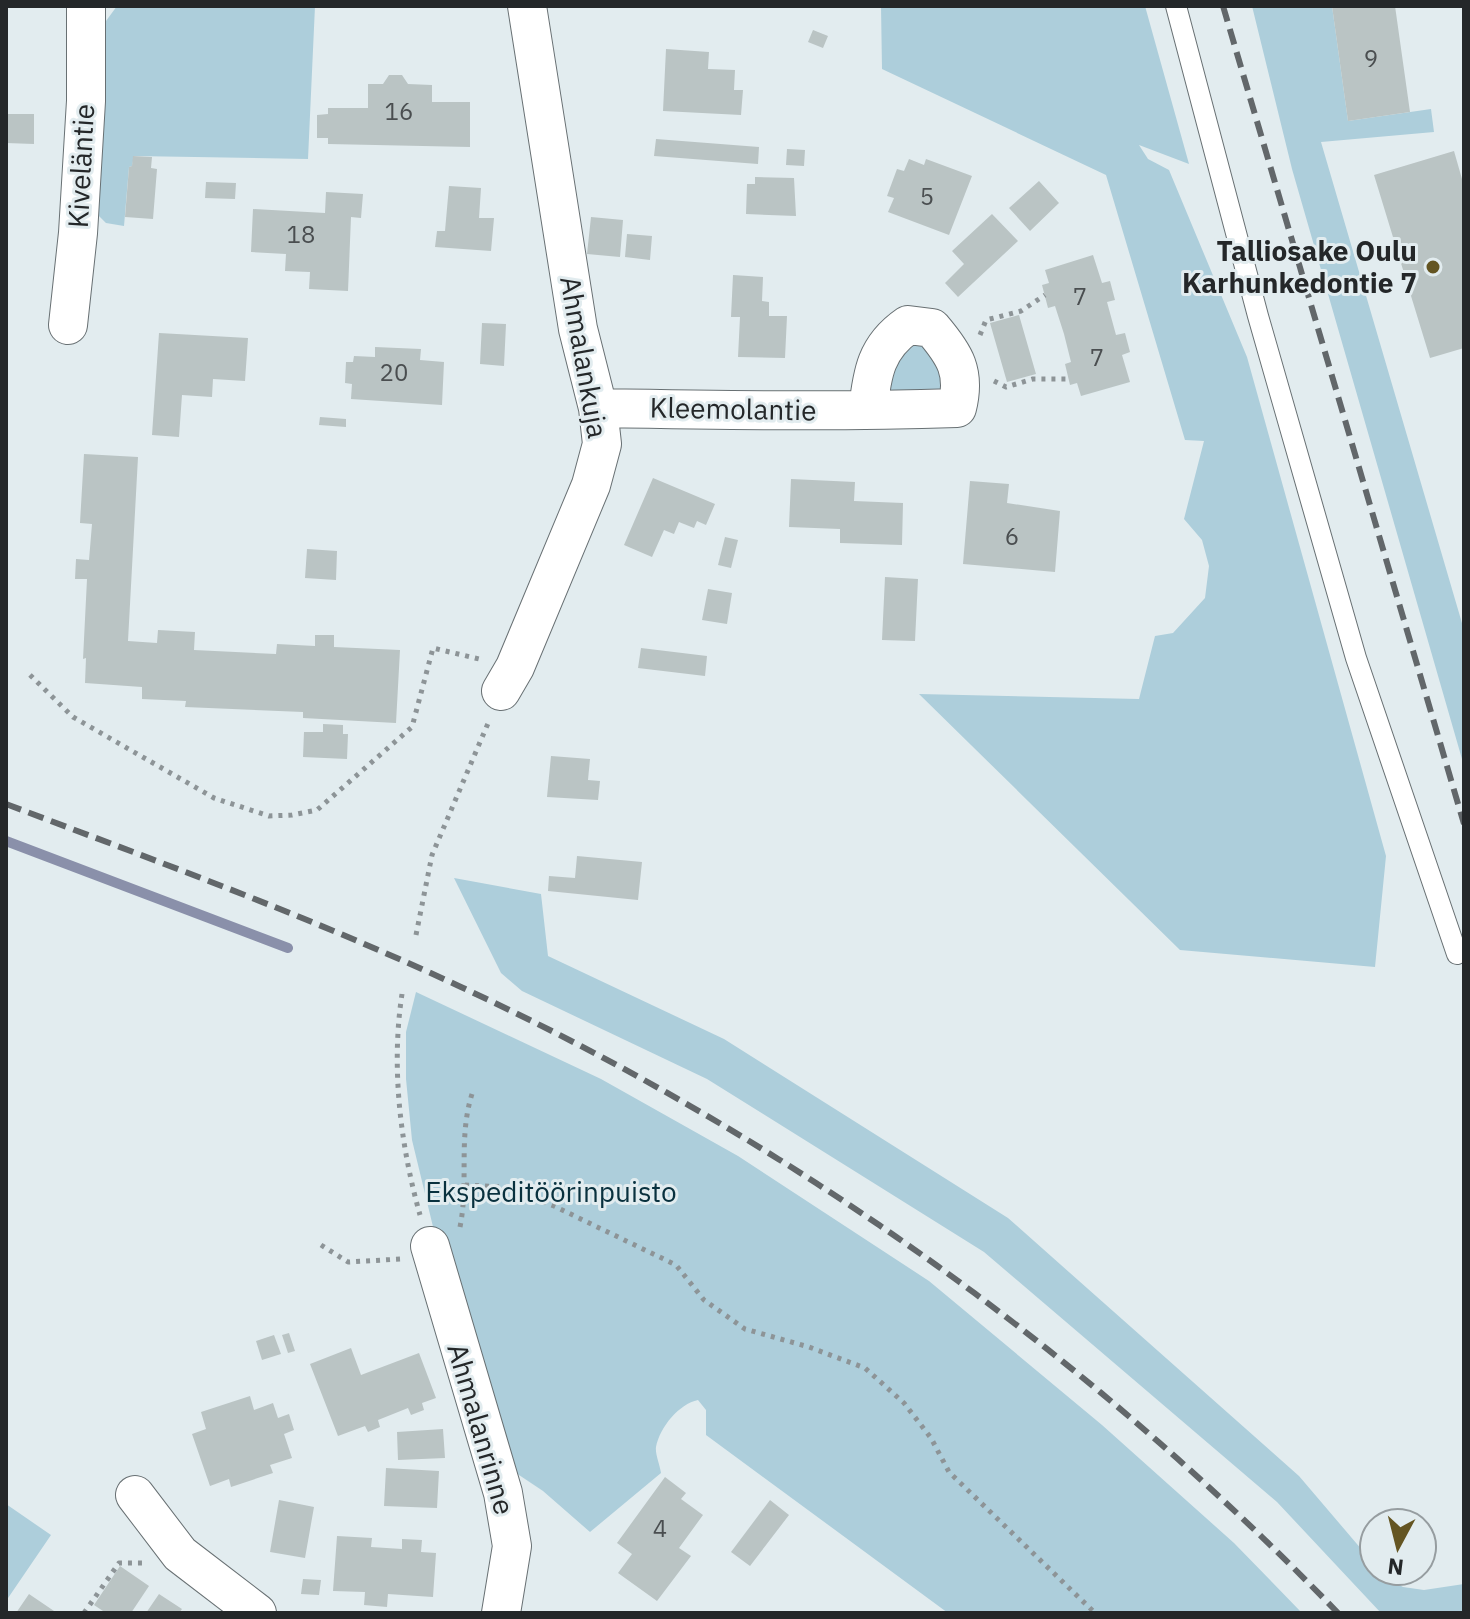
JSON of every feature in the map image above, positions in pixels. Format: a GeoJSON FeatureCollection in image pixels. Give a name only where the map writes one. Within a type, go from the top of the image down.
{"type":"FeatureCollection","features":[{"type":"Feature","properties":{"kind":"street","name":"Kiveläntie"},"geometry":{"type":"LineString","coordinates":[[68,325],[78,233],[86,6]]}},
{"type":"Feature","properties":{"kind":"street","name":"Ahmalankuja"},"geometry":{"type":"LineString","coordinates":[[508,679],[591,485],[602,444],[598,408],[578,329],[527,6]]}},
{"type":"Feature","properties":{"kind":"street","name":"Kleemolantie"},"geometry":{"type":"LineString","coordinates":[[598,408],[868,410]]}},
{"type":"Feature","properties":{"kind":"street","name":"Ahmalanrinne"},"geometry":{"type":"LineString","coordinates":[[441,1249],[503,1493],[512,1546],[501,1613]]}},
{"type":"Feature","properties":{"kind":"street"},"geometry":{"type":"LineString","coordinates":[[135,1495],[180,1554],[257,1613]]}},
{"type":"Feature","properties":{"kind":"lane"},"geometry":{"type":"LineString","coordinates":[[1176,6],[1258,316],[1356,658],[1457,954]]}},
{"type":"Feature","properties":{"kind":"path"},"geometry":{"type":"LineString","coordinates":[[979,339],[986,320],[1021,311],[1045,295]]}},
{"type":"Feature","properties":{"kind":"path"},"geometry":{"type":"LineString","coordinates":[[989,379],[1006,387],[1033,379],[1069,379]]}},
{"type":"Feature","properties":{"kind":"path"},"geometry":{"type":"LineString","coordinates":[[30,675],[73,717],[214,798],[269,816],[317,810],[412,727],[433,648],[508,679],[432,855],[416,935]]}},
{"type":"Feature","properties":{"kind":"path"},"geometry":{"type":"LineString","coordinates":[[402,994],[396,1031],[397,1080],[405,1142],[441,1249]]}},
{"type":"Feature","properties":{"kind":"path"},"geometry":{"type":"LineString","coordinates":[[441,1249],[465,1185],[462,1137],[472,1094]]}},
{"type":"Feature","properties":{"kind":"path"},"geometry":{"type":"LineString","coordinates":[[465,1185],[505,1187],[554,1206],[676,1265],[704,1300],[745,1329],[865,1368],[904,1403],[931,1438],[949,1472],[1095,1613]]}},
{"type":"Feature","properties":{"kind":"path"},"geometry":{"type":"LineString","coordinates":[[321,1245],[348,1262],[409,1259],[441,1249]]}},
{"type":"Feature","properties":{"kind":"path"},"geometry":{"type":"LineString","coordinates":[[84,1613],[119,1563],[143,1563]]}},
{"type":"Feature","properties":{"kind":"green space"},"geometry":{"type":"Polygon","coordinates":[[[117,6],[315,6],[308,159],[134,156],[129,167],[124,226],[106,223],[93,210],[103,34],[106,21],[117,6]]]}},
{"type":"Feature","properties":{"kind":"green space"},"geometry":{"type":"Polygon","coordinates":[[[881,6],[1145,6],[1189,164],[1139,145],[1148,159],[1169,170],[1247,357],[1386,856],[1375,967],[1180,950],[919,694],[1139,699],[1155,636],[1173,633],[1205,598],[1209,566],[1202,540],[1184,519],[1204,441],[1185,440],[1106,175],[882,69],[881,6]]]}},
{"type":"Feature","properties":{"kind":"green space"},"geometry":{"type":"Polygon","coordinates":[[[1252,6],[1332,6],[1348,121],[1431,109],[1434,132],[1321,142],[1464,630],[1464,766],[1292,169],[1252,6]]]}},
{"type":"Feature","properties":{"kind":"green space"},"geometry":{"type":"Polygon","coordinates":[[[933,343],[951,391],[886,394],[897,344],[933,343]]]}},
{"type":"Feature","properties":{"kind":"green space"},"geometry":{"type":"Polygon","coordinates":[[[454,878],[541,894],[548,956],[724,1039],[1008,1218],[1299,1476],[1358,1545],[1358,1587],[1424,1590],[1464,1584],[1464,1613],[1381,1613],[1277,1502],[984,1252],[707,1079],[522,991],[501,973],[454,878]]]}},
{"type":"Feature","properties":{"kind":"green space","name":"Ekspeditöörinpuisto"},"geometry":{"type":"Polygon","coordinates":[[[416,992],[601,1079],[738,1156],[929,1281],[1102,1425],[1234,1543],[1302,1613],[948,1613],[706,1435],[706,1410],[698,1400],[677,1411],[658,1439],[656,1450],[661,1473],[590,1532],[543,1491],[516,1473],[451,1301],[412,1140],[406,1079],[406,1032],[416,992]]]}},
{"type":"Feature","properties":{"kind":"green space"},"geometry":{"type":"Polygon","coordinates":[[[6,1504],[51,1535],[6,1601],[6,1504]]]}},
{"type":"Feature","properties":{"kind":"building"},"geometry":{"type":"Polygon","coordinates":[[[1332,6],[1395,6],[1410,112],[1348,121],[1332,6]]]}},
{"type":"Feature","properties":{"kind":"building"},"geometry":{"type":"Polygon","coordinates":[[[813,30],[828,36],[823,48],[808,42],[813,30]]]}},
{"type":"Feature","properties":{"kind":"building"},"geometry":{"type":"Polygon","coordinates":[[[666,49],[709,52],[708,69],[735,70],[734,90],[743,90],[741,115],[663,111],[666,49]]]}},
{"type":"Feature","properties":{"kind":"building"},"geometry":{"type":"Polygon","coordinates":[[[389,75],[402,75],[408,84],[432,85],[432,102],[470,102],[470,147],[328,144],[328,138],[317,138],[317,115],[328,114],[328,108],[368,108],[368,84],[383,84],[389,75]]]}},
{"type":"Feature","properties":{"kind":"building"},"geometry":{"type":"Polygon","coordinates":[[[6,114],[34,114],[34,144],[6,143],[6,114]]]}},
{"type":"Feature","properties":{"kind":"building"},"geometry":{"type":"Polygon","coordinates":[[[656,139],[759,147],[758,164],[654,156],[656,139]]]}},
{"type":"Feature","properties":{"kind":"building"},"geometry":{"type":"Polygon","coordinates":[[[787,149],[805,150],[804,166],[786,165],[787,149]]]}},
{"type":"Feature","properties":{"kind":"building","name":"Talliosake Oulu Karhunkedontie 7"},"geometry":{"type":"Polygon","coordinates":[[[1454,151],[1464,186],[1464,348],[1430,358],[1374,175],[1454,151]]]}},
{"type":"Feature","properties":{"kind":"building"},"geometry":{"type":"Polygon","coordinates":[[[133,156],[152,157],[151,168],[157,169],[153,219],[125,217],[129,167],[132,166],[133,156]]]}},
{"type":"Feature","properties":{"kind":"building"},"geometry":{"type":"Polygon","coordinates":[[[909,159],[924,165],[926,159],[972,176],[949,235],[888,212],[894,198],[887,196],[897,169],[904,171],[909,159]]]}},
{"type":"Feature","properties":{"kind":"building"},"geometry":{"type":"Polygon","coordinates":[[[755,177],[794,178],[796,216],[746,214],[747,184],[755,184],[755,177]]]}},
{"type":"Feature","properties":{"kind":"building"},"geometry":{"type":"Polygon","coordinates":[[[1039,181],[1059,203],[1030,231],[1009,208],[1039,181]]]}},
{"type":"Feature","properties":{"kind":"building"},"geometry":{"type":"Polygon","coordinates":[[[206,182],[236,183],[235,199],[205,198],[206,182]]]}},
{"type":"Feature","properties":{"kind":"building"},"geometry":{"type":"Polygon","coordinates":[[[449,186],[481,188],[479,218],[494,218],[491,251],[435,247],[437,231],[445,231],[449,186]]]}},
{"type":"Feature","properties":{"kind":"building"},"geometry":{"type":"Polygon","coordinates":[[[326,192],[363,194],[361,218],[351,217],[348,291],[309,289],[310,272],[285,271],[286,254],[251,252],[253,209],[325,213],[326,192]]]}},
{"type":"Feature","properties":{"kind":"building"},"geometry":{"type":"Polygon","coordinates":[[[992,214],[1018,241],[958,297],[945,283],[964,264],[952,251],[992,214]]]}},
{"type":"Feature","properties":{"kind":"building"},"geometry":{"type":"Polygon","coordinates":[[[591,217],[623,220],[620,257],[587,254],[591,217]]]}},
{"type":"Feature","properties":{"kind":"building"},"geometry":{"type":"Polygon","coordinates":[[[627,234],[652,236],[650,260],[625,257],[627,234]]]}},
{"type":"Feature","properties":{"kind":"building"},"geometry":{"type":"Polygon","coordinates":[[[1093,255],[1102,283],[1110,281],[1115,300],[1107,302],[1116,335],[1125,333],[1130,352],[1122,355],[1130,382],[1081,396],[1077,383],[1070,385],[1065,364],[1071,362],[1064,334],[1055,306],[1048,308],[1042,285],[1049,283],[1045,270],[1093,255]]]}},
{"type":"Feature","properties":{"kind":"building"},"geometry":{"type":"Polygon","coordinates":[[[733,275],[763,277],[762,301],[769,302],[769,316],[787,316],[785,358],[738,357],[740,317],[731,317],[733,275]]]}},
{"type":"Feature","properties":{"kind":"building"},"geometry":{"type":"Polygon","coordinates":[[[1019,315],[1036,374],[1007,382],[990,323],[1019,315]]]}},
{"type":"Feature","properties":{"kind":"building"},"geometry":{"type":"Polygon","coordinates":[[[482,323],[506,324],[504,366],[480,364],[482,323]]]}},
{"type":"Feature","properties":{"kind":"building"},"geometry":{"type":"Polygon","coordinates":[[[159,333],[248,338],[245,381],[213,379],[212,397],[182,395],[179,437],[152,435],[159,333]]]}},
{"type":"Feature","properties":{"kind":"building"},"geometry":{"type":"Polygon","coordinates":[[[375,347],[421,349],[420,360],[444,362],[442,405],[351,399],[352,384],[345,383],[346,362],[353,362],[354,356],[375,357],[375,347]]]}},
{"type":"Feature","properties":{"kind":"building"},"geometry":{"type":"Polygon","coordinates":[[[320,417],[346,419],[346,427],[319,425],[320,417]]]}},
{"type":"Feature","properties":{"kind":"building"},"geometry":{"type":"Polygon","coordinates":[[[84,454],[138,457],[128,641],[157,643],[158,630],[195,632],[194,650],[276,654],[277,644],[315,646],[315,635],[334,635],[334,647],[400,650],[396,723],[303,718],[303,712],[185,707],[186,701],[142,699],[142,687],[85,683],[86,658],[83,659],[87,579],[75,579],[76,559],[89,560],[92,524],[80,523],[84,454]]]}},
{"type":"Feature","properties":{"kind":"building"},"geometry":{"type":"Polygon","coordinates":[[[653,478],[715,504],[706,525],[697,521],[694,528],[679,522],[674,534],[664,530],[652,557],[624,545],[653,478]]]}},
{"type":"Feature","properties":{"kind":"building"},"geometry":{"type":"Polygon","coordinates":[[[791,479],[855,482],[854,501],[903,503],[902,545],[840,543],[840,529],[789,527],[791,479]]]}},
{"type":"Feature","properties":{"kind":"building"},"geometry":{"type":"Polygon","coordinates":[[[970,481],[1009,484],[1007,503],[1060,511],[1055,572],[963,564],[970,481]]]}},
{"type":"Feature","properties":{"kind":"building"},"geometry":{"type":"Polygon","coordinates":[[[725,537],[738,540],[731,568],[718,565],[725,537]]]}},
{"type":"Feature","properties":{"kind":"building"},"geometry":{"type":"Polygon","coordinates":[[[307,549],[337,551],[336,580],[305,578],[307,549]]]}},
{"type":"Feature","properties":{"kind":"building"},"geometry":{"type":"Polygon","coordinates":[[[885,577],[918,579],[915,641],[882,640],[885,577]]]}},
{"type":"Feature","properties":{"kind":"building"},"geometry":{"type":"Polygon","coordinates":[[[708,589],[732,593],[727,624],[702,620],[708,589]]]}},
{"type":"Feature","properties":{"kind":"building"},"geometry":{"type":"Polygon","coordinates":[[[641,648],[707,656],[705,676],[638,668],[641,648]]]}},
{"type":"Feature","properties":{"kind":"building"},"geometry":{"type":"Polygon","coordinates":[[[323,724],[343,725],[343,734],[348,734],[347,759],[303,757],[304,732],[323,732],[323,724]]]}},
{"type":"Feature","properties":{"kind":"building"},"geometry":{"type":"Polygon","coordinates":[[[551,756],[590,759],[588,780],[600,781],[598,800],[547,797],[551,756]]]}},
{"type":"Feature","properties":{"kind":"building"},"geometry":{"type":"Polygon","coordinates":[[[577,856],[642,862],[638,900],[548,891],[549,876],[575,878],[577,856]]]}},
{"type":"Feature","properties":{"kind":"building"},"geometry":{"type":"Polygon","coordinates":[[[289,1333],[295,1351],[288,1353],[282,1335],[289,1333]]]}},
{"type":"Feature","properties":{"kind":"building"},"geometry":{"type":"Polygon","coordinates":[[[274,1335],[281,1354],[262,1360],[256,1341],[274,1335]]]}},
{"type":"Feature","properties":{"kind":"building"},"geometry":{"type":"Polygon","coordinates":[[[351,1348],[361,1375],[419,1353],[436,1398],[422,1403],[424,1410],[411,1415],[408,1408],[378,1420],[380,1427],[368,1432],[365,1426],[338,1436],[310,1364],[351,1348]]]}},
{"type":"Feature","properties":{"kind":"building"},"geometry":{"type":"Polygon","coordinates":[[[250,1396],[254,1410],[273,1403],[278,1418],[289,1414],[294,1430],[284,1434],[292,1458],[270,1465],[273,1473],[231,1487],[229,1479],[210,1486],[192,1434],[206,1429],[201,1412],[250,1396]]]}},
{"type":"Feature","properties":{"kind":"building"},"geometry":{"type":"Polygon","coordinates":[[[443,1429],[445,1458],[398,1460],[397,1432],[443,1429]]]}},
{"type":"Feature","properties":{"kind":"building"},"geometry":{"type":"Polygon","coordinates":[[[386,1468],[439,1471],[437,1508],[384,1506],[386,1468]]]}},
{"type":"Feature","properties":{"kind":"building"},"geometry":{"type":"Polygon","coordinates":[[[665,1477],[686,1493],[681,1499],[703,1515],[679,1548],[691,1556],[657,1601],[618,1573],[632,1554],[617,1543],[665,1477]]]}},
{"type":"Feature","properties":{"kind":"building"},"geometry":{"type":"Polygon","coordinates":[[[279,1500],[314,1507],[305,1558],[270,1552],[279,1500]]]}},
{"type":"Feature","properties":{"kind":"building"},"geometry":{"type":"Polygon","coordinates":[[[770,1500],[789,1515],[750,1566],[731,1552],[770,1500]]]}},
{"type":"Feature","properties":{"kind":"building"},"geometry":{"type":"Polygon","coordinates":[[[337,1536],[372,1538],[371,1547],[402,1549],[402,1539],[422,1540],[421,1552],[436,1553],[433,1597],[388,1594],[387,1607],[364,1605],[365,1592],[333,1591],[337,1536]]]}},
{"type":"Feature","properties":{"kind":"building"},"geometry":{"type":"Polygon","coordinates":[[[120,1566],[149,1586],[131,1613],[106,1613],[94,1605],[120,1566]]]}},
{"type":"Feature","properties":{"kind":"building"},"geometry":{"type":"Polygon","coordinates":[[[303,1579],[321,1580],[319,1595],[301,1594],[303,1579]]]}},
{"type":"Feature","properties":{"kind":"building"},"geometry":{"type":"Polygon","coordinates":[[[29,1594],[57,1613],[16,1613],[29,1594]]]}},
{"type":"Feature","properties":{"kind":"building"},"geometry":{"type":"Polygon","coordinates":[[[159,1594],[182,1609],[179,1613],[146,1613],[159,1594]]]}},
{"type":"Feature","properties":{"kind":"waterway"},"geometry":{"type":"LineString","coordinates":[[6,841],[288,948]]}},
{"type":"Feature","properties":{"kind":"railway"},"geometry":{"type":"LineString","coordinates":[[1223,6],[1464,824]]}},
{"type":"Feature","properties":{"kind":"railway"},"geometry":{"type":"LineString","coordinates":[[6,804],[349,937],[583,1047],[701,1112],[816,1183],[928,1260],[1037,1341],[1141,1427],[1242,1518],[1338,1613]]}},
{"type":"Feature","properties":{"kind":"place","name":"Talliosake Oulu Karhunkedontie 7"},"geometry":{"type":"Point","coordinates":[1433,267]}}]}
